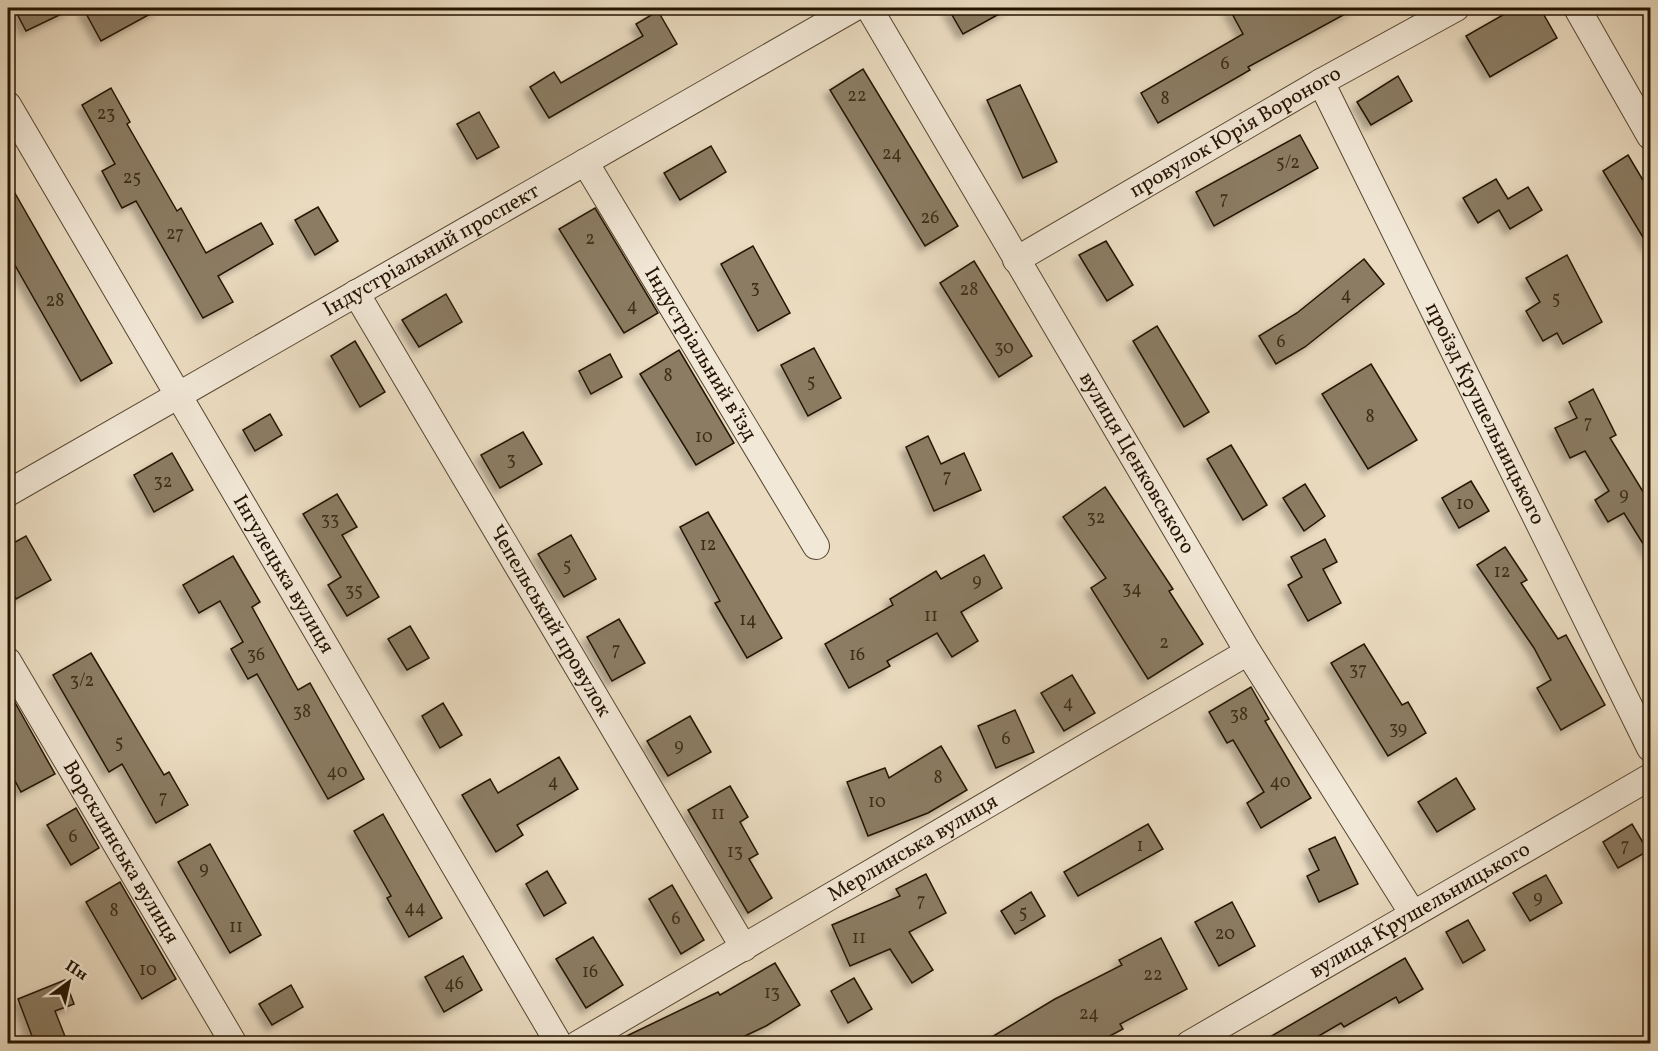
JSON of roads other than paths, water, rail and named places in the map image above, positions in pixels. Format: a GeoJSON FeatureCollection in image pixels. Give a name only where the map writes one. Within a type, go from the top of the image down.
{"type":"FeatureCollection","features":[{"type":"Feature","properties":{"kind":"street","name":"Індустріальний проспект"},"geometry":{"type":"LineString","coordinates":[[8,493],[854,8]]}},
{"type":"Feature","properties":{"kind":"street","name":"вулиця Ценковського"},"geometry":{"type":"LineString","coordinates":[[869,8],[1248,652],[1413,914]]}},
{"type":"Feature","properties":{"kind":"street","name":"провулок Юрія Вороного"},"geometry":{"type":"LineString","coordinates":[[1016,260],[1321,82],[1456,8]]}},
{"type":"Feature","properties":{"kind":"street"},"geometry":{"type":"LineString","coordinates":[[1576,8],[1650,136]]}},
{"type":"Feature","properties":{"kind":"street","name":"проїзд Крушельницького"},"geometry":{"type":"LineString","coordinates":[[1321,82],[1650,748]]}},
{"type":"Feature","properties":{"kind":"street","name":"Інгулецька вулиця"},"geometry":{"type":"LineString","coordinates":[[8,105],[176,396],[560,1044]]}},
{"type":"Feature","properties":{"kind":"street","name":"Індустріальний в’їзд"},"geometry":{"type":"LineString","coordinates":[[585,162],[816,546]]}},
{"type":"Feature","properties":{"kind":"street","name":"Чепельський провулок"},"geometry":{"type":"LineString","coordinates":[[356,293],[744,948]]}},
{"type":"Feature","properties":{"kind":"street","name":"Мерлинська вулиця"},"geometry":{"type":"LineString","coordinates":[[578,1044],[1248,652]]}},
{"type":"Feature","properties":{"kind":"street","name":"Ворсклинська вулиця"},"geometry":{"type":"LineString","coordinates":[[8,661],[234,1044]]}},
{"type":"Feature","properties":{"kind":"street","name":"вулиця Крушельницького"},"geometry":{"type":"LineString","coordinates":[[1189,1044],[1224,1035],[1413,914],[1650,777]]}}]}
